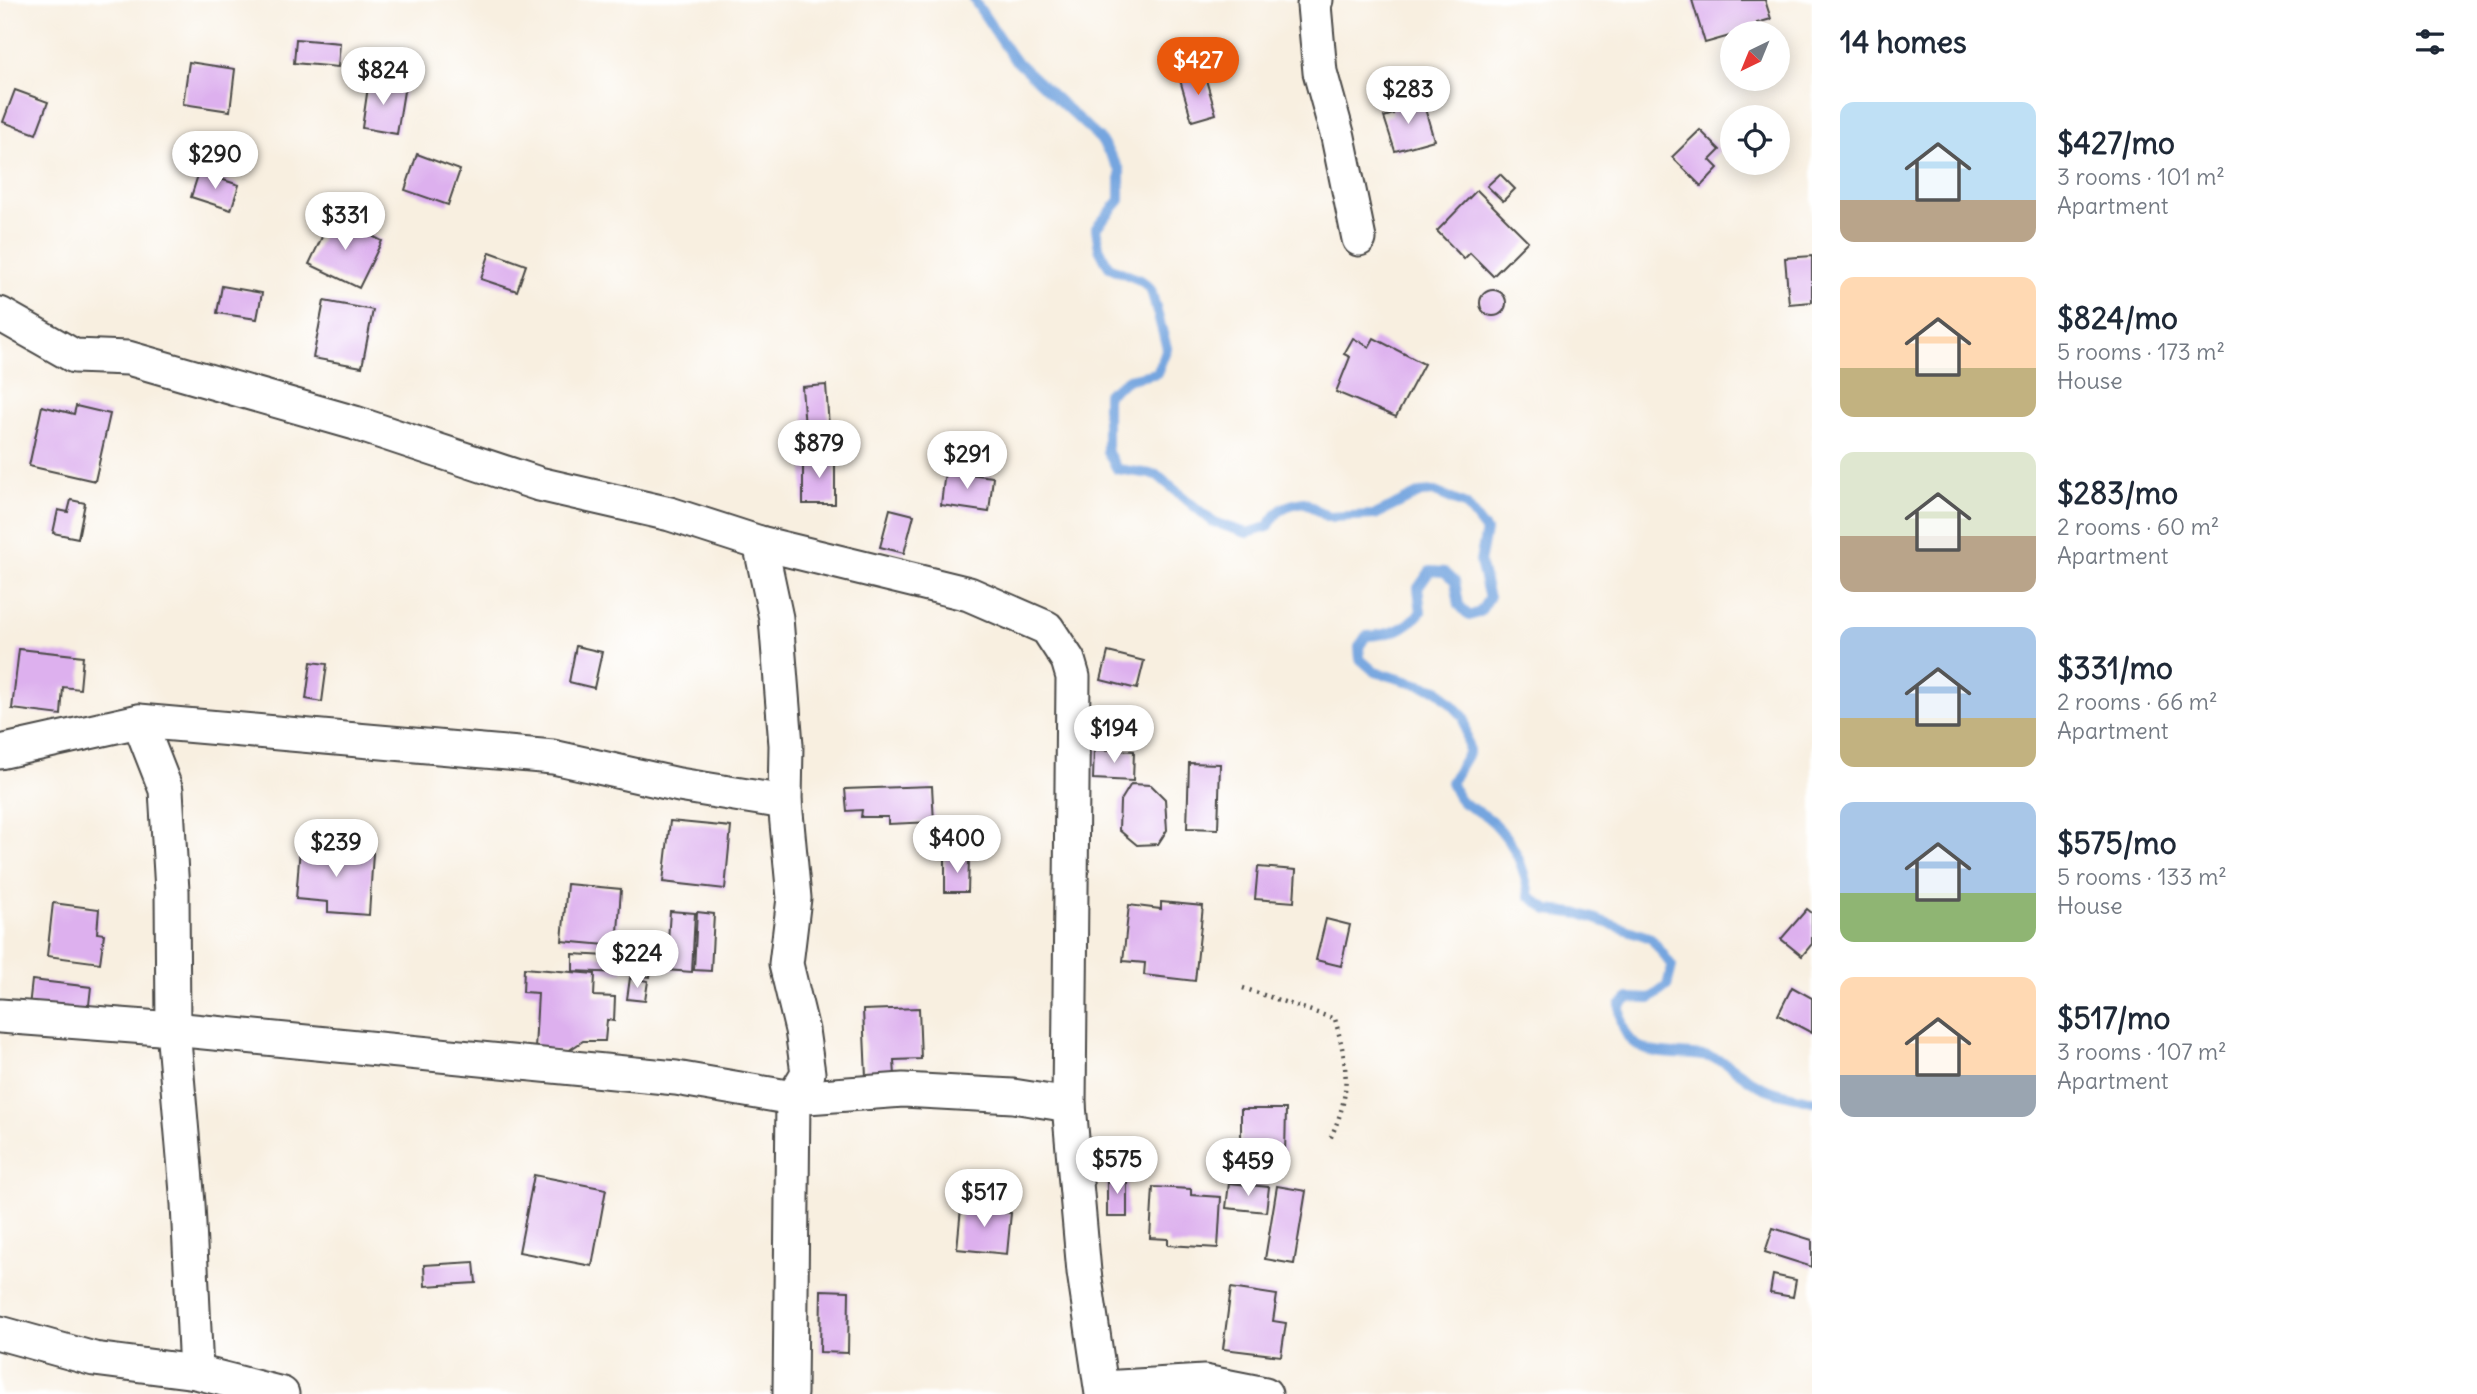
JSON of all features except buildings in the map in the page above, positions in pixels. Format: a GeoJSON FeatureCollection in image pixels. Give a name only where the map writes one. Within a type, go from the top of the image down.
{"type":"FeatureCollection","features":[{"type":"Feature","properties":{"kind":"street"},"geometry":{"type":"LineString","coordinates":[[1316,0],[1314,5],[1320,72],[1338,137],[1359,239]]}},
{"type":"Feature","properties":{"kind":"street"},"geometry":{"type":"LineString","coordinates":[[0,314],[74,356],[128,358],[355,423],[539,484],[670,514],[760,543],[969,594],[1047,628],[1068,660],[1073,677],[1069,1105],[1084,1272],[1102,1391],[1204,1382],[1265,1394]]}},
{"type":"Feature","properties":{"kind":"street"},"geometry":{"type":"LineString","coordinates":[[760,543],[776,618],[786,745],[785,802],[794,898],[786,964],[802,1030],[807,1073],[793,1098],[790,1394]]}},
{"type":"Feature","properties":{"kind":"street"},"geometry":{"type":"LineString","coordinates":[[0,752],[139,721],[554,757],[679,785],[785,802]]}},
{"type":"Feature","properties":{"kind":"street"},"geometry":{"type":"LineString","coordinates":[[139,721],[166,790],[172,891],[173,1029],[188,1204],[196,1372]]}},
{"type":"Feature","properties":{"kind":"street"},"geometry":{"type":"LineString","coordinates":[[0,1016],[173,1029],[676,1078],[793,1098],[903,1090],[1013,1096],[1069,1105]]}},
{"type":"Feature","properties":{"kind":"street"},"geometry":{"type":"LineString","coordinates":[[0,1333],[93,1359],[196,1372],[282,1394]]}},
{"type":"Feature","properties":{"kind":"path"},"geometry":{"type":"LineString","coordinates":[[1243,988],[1335,1019],[1346,1060],[1344,1110],[1330,1139]]}},
{"type":"Feature","properties":{"kind":"waterway"},"geometry":{"type":"LineString","coordinates":[[974,0],[1013,58],[1100,139],[1120,170],[1120,200],[1096,228],[1099,248],[1109,267],[1142,281],[1151,290],[1167,348],[1157,373],[1129,379],[1107,394],[1107,451],[1117,469],[1157,475],[1213,522],[1247,533],[1268,527],[1282,509],[1304,502],[1328,517],[1375,515],[1420,493],[1435,492],[1466,505],[1486,531],[1480,562],[1489,598],[1480,612],[1469,616],[1459,605],[1455,581],[1444,572],[1430,571],[1418,588],[1421,612],[1396,630],[1366,636],[1359,647],[1360,659],[1375,672],[1438,690],[1464,717],[1469,752],[1451,782],[1459,799],[1493,822],[1513,847],[1529,896],[1548,910],[1581,914],[1651,938],[1672,966],[1667,986],[1650,999],[1629,998],[1620,1005],[1622,1025],[1629,1038],[1639,1047],[1652,1051],[1714,1058],[1766,1089],[1812,1101]]}}]}
